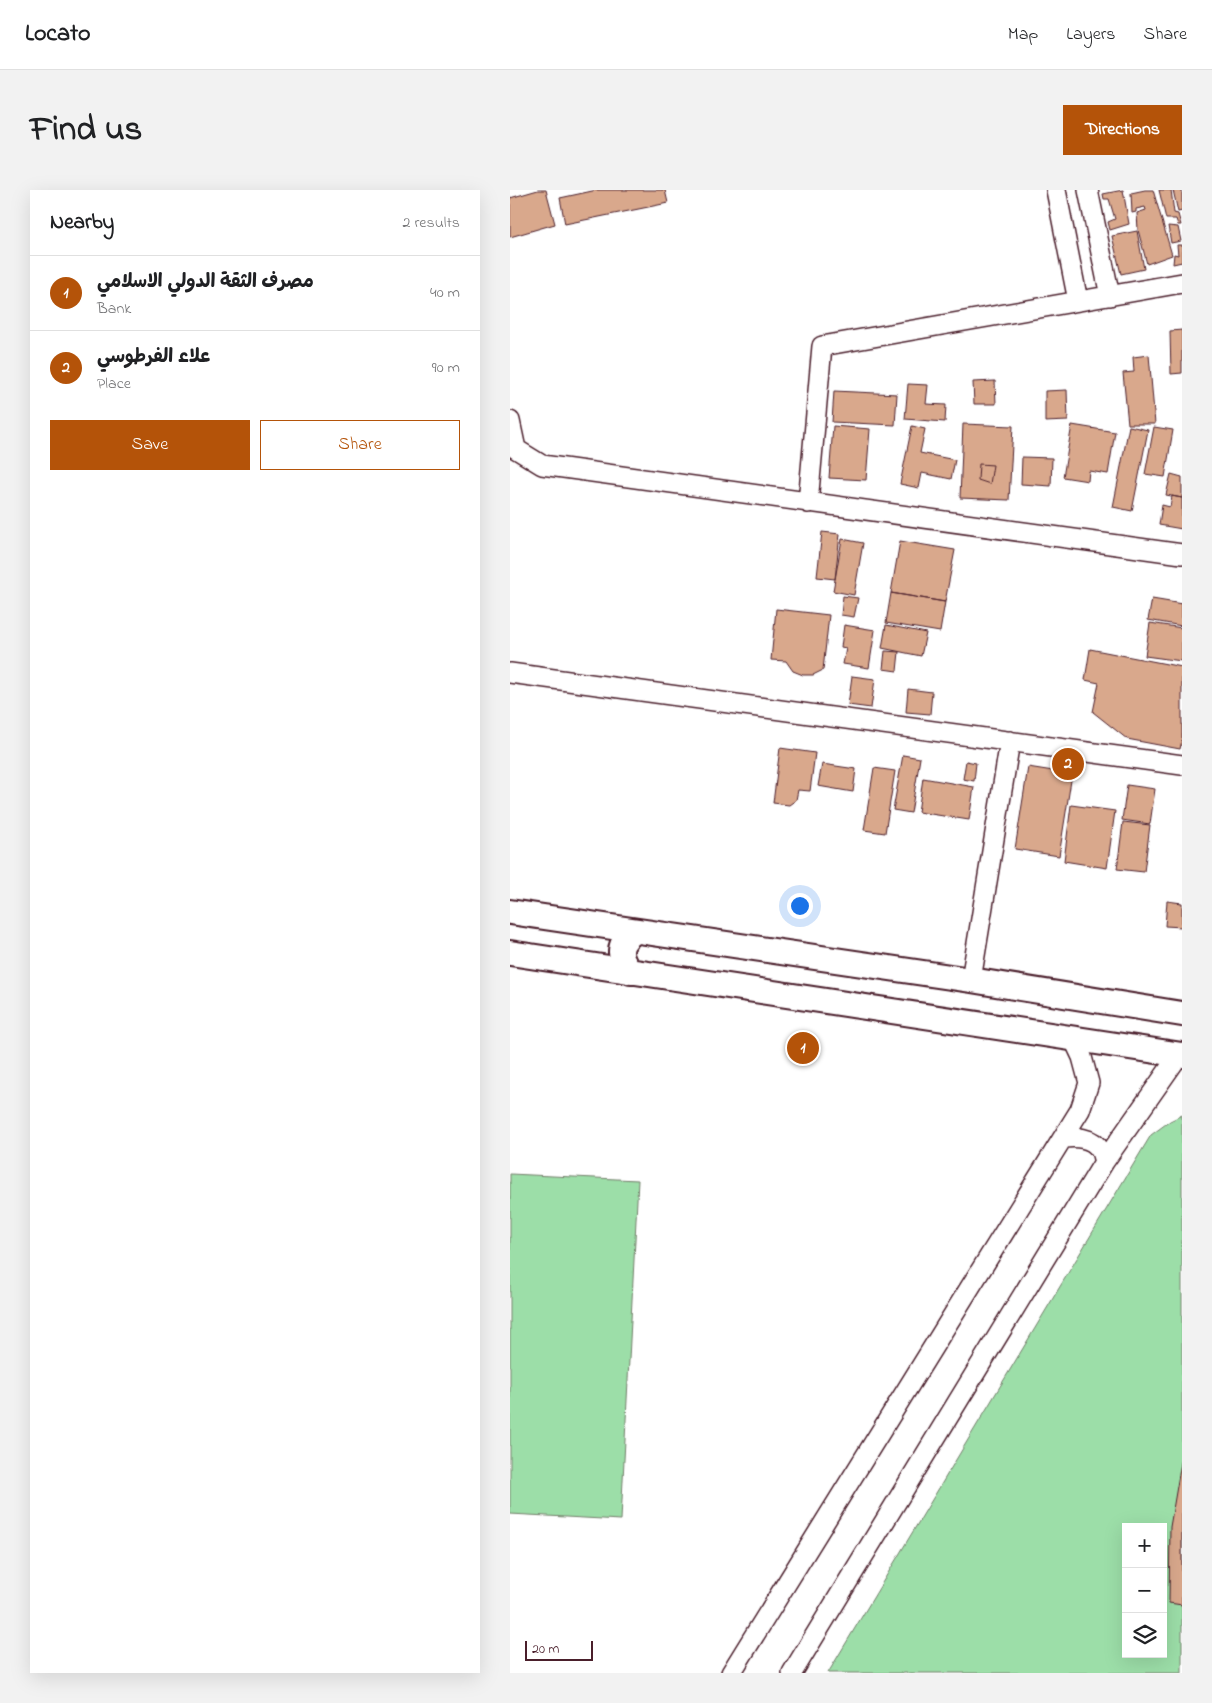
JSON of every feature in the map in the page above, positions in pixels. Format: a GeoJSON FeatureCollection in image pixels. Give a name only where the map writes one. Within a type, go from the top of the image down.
{"type":"FeatureCollection","features":[{"type":"Feature","properties":{"kind":"street"},"geometry":{"type":"LineString","coordinates":[[1056,190],[1078,301]]}},
{"type":"Feature","properties":{"kind":"street"},"geometry":{"type":"LineString","coordinates":[[1088,190],[1110,296]]}},
{"type":"Feature","properties":{"kind":"street"},"geometry":{"type":"LineString","coordinates":[[808,503],[822,346],[1182,284]]}},
{"type":"Feature","properties":{"kind":"street"},"geometry":{"type":"LineString","coordinates":[[510,421],[516,449],[542,465],[1182,554]]}},
{"type":"Feature","properties":{"kind":"street"},"geometry":{"type":"LineString","coordinates":[[510,673],[1182,765]]}},
{"type":"Feature","properties":{"kind":"street"},"geometry":{"type":"LineString","coordinates":[[971,980],[1010,741]]}},
{"type":"Feature","properties":{"kind":"street"},"geometry":{"type":"LineString","coordinates":[[510,912],[971,980],[1182,1014]]}},
{"type":"Feature","properties":{"kind":"street"},"geometry":{"type":"LineString","coordinates":[[630,972],[621,958],[621,950],[629,935],[636,931]]}},
{"type":"Feature","properties":{"kind":"street"},"geometry":{"type":"LineString","coordinates":[[510,953],[1180,1055],[1104,1162],[792,1673]]}},
{"type":"Feature","properties":{"kind":"street"},"geometry":{"type":"LineString","coordinates":[[731,1673],[1080,1110],[1090,1083],[1082,1056],[1073,1038]]}},
{"type":"Feature","properties":{"kind":"street"},"geometry":{"type":"LineString","coordinates":[[1062,1139],[1073,1136],[1086,1140],[1100,1148],[1104,1162]]}},
{"type":"Feature","properties":{"kind":"green space"},"geometry":{"type":"Polygon","coordinates":[[[1182,1115],[1182,1673],[828,1673],[1151,1135],[1182,1115]]]}},
{"type":"Feature","properties":{"kind":"green space"},"geometry":{"type":"Polygon","coordinates":[[[510,1174],[638,1180],[621,1520],[510,1514],[510,1174]]]}},
{"type":"Feature","properties":{"kind":"building"},"geometry":{"type":"Polygon","coordinates":[[[538,190],[546,190],[555,224],[510,237],[510,198],[538,190]]]}},
{"type":"Feature","properties":{"kind":"building"},"geometry":{"type":"Polygon","coordinates":[[[597,190],[665,190],[668,203],[565,224],[560,198],[597,190]]]}},
{"type":"Feature","properties":{"kind":"building"},"geometry":{"type":"Polygon","coordinates":[[[1123,190],[1129,224],[1110,230],[1108,222],[1115,219],[1109,199],[1104,199],[1103,194],[1123,190]]]}},
{"type":"Feature","properties":{"kind":"building"},"geometry":{"type":"Polygon","coordinates":[[[1153,190],[1172,255],[1147,264],[1138,230],[1137,213],[1146,210],[1145,207],[1136,209],[1136,212],[1132,213],[1131,193],[1153,190]]]}},
{"type":"Feature","properties":{"kind":"building"},"geometry":{"type":"Polygon","coordinates":[[[1159,190],[1171,190],[1174,213],[1178,214],[1181,225],[1178,225],[1176,219],[1166,219],[1159,190]]]}},
{"type":"Feature","properties":{"kind":"building"},"geometry":{"type":"Polygon","coordinates":[[[1173,190],[1182,190],[1182,211],[1178,212],[1173,190]]]}},
{"type":"Feature","properties":{"kind":"building"},"geometry":{"type":"Polygon","coordinates":[[[1168,226],[1178,227],[1181,241],[1171,243],[1168,226]]]}},
{"type":"Feature","properties":{"kind":"building"},"geometry":{"type":"Polygon","coordinates":[[[1137,231],[1144,269],[1121,274],[1112,236],[1137,231]]]}},
{"type":"Feature","properties":{"kind":"building"},"geometry":{"type":"Polygon","coordinates":[[[1177,245],[1182,245],[1182,262],[1173,264],[1174,254],[1178,255],[1177,245]]]}},
{"type":"Feature","properties":{"kind":"building"},"geometry":{"type":"Polygon","coordinates":[[[1182,330],[1182,373],[1171,374],[1170,331],[1182,330]]]}},
{"type":"Feature","properties":{"kind":"building"},"geometry":{"type":"Polygon","coordinates":[[[1149,355],[1155,424],[1128,424],[1123,373],[1134,372],[1133,357],[1149,355]]]}},
{"type":"Feature","properties":{"kind":"building"},"geometry":{"type":"Polygon","coordinates":[[[995,381],[996,404],[974,404],[973,382],[995,381]]]}},
{"type":"Feature","properties":{"kind":"building"},"geometry":{"type":"Polygon","coordinates":[[[908,384],[928,385],[926,404],[946,405],[945,422],[905,419],[908,384]]]}},
{"type":"Feature","properties":{"kind":"building"},"geometry":{"type":"Polygon","coordinates":[[[1067,390],[1068,421],[1045,422],[1045,391],[1067,390]]]}},
{"type":"Feature","properties":{"kind":"building"},"geometry":{"type":"Polygon","coordinates":[[[834,391],[897,394],[895,425],[832,422],[834,391]]]}},
{"type":"Feature","properties":{"kind":"building"},"geometry":{"type":"Polygon","coordinates":[[[963,424],[1013,426],[1009,500],[960,498],[963,424]]]}},
{"type":"Feature","properties":{"kind":"building"},"geometry":{"type":"Polygon","coordinates":[[[1072,425],[1115,432],[1108,474],[1089,471],[1088,481],[1063,477],[1072,425]]]}},
{"type":"Feature","properties":{"kind":"building"},"geometry":{"type":"Polygon","coordinates":[[[833,426],[870,429],[866,480],[829,478],[833,426]]]}},
{"type":"Feature","properties":{"kind":"building"},"geometry":{"type":"Polygon","coordinates":[[[912,426],[925,429],[920,453],[955,460],[951,479],[922,473],[919,488],[900,484],[912,426]]]}},
{"type":"Feature","properties":{"kind":"building"},"geometry":{"type":"Polygon","coordinates":[[[1129,426],[1148,430],[1132,511],[1113,507],[1129,426]]]}},
{"type":"Feature","properties":{"kind":"building"},"geometry":{"type":"Polygon","coordinates":[[[1154,427],[1173,430],[1165,477],[1145,474],[1154,427]]]}},
{"type":"Feature","properties":{"kind":"building"},"geometry":{"type":"Polygon","coordinates":[[[1022,457],[1052,458],[1051,486],[1021,484],[1022,457]]]}},
{"type":"Feature","properties":{"kind":"building"},"geometry":{"type":"Polygon","coordinates":[[[979,464],[993,465],[990,484],[978,480],[979,464]]]}},
{"type":"Feature","properties":{"kind":"building"},"geometry":{"type":"Polygon","coordinates":[[[1171,474],[1182,477],[1182,498],[1166,495],[1171,474]]]}},
{"type":"Feature","properties":{"kind":"building"},"geometry":{"type":"Polygon","coordinates":[[[1172,496],[1182,498],[1182,529],[1159,525],[1162,505],[1170,507],[1172,496]]]}},
{"type":"Feature","properties":{"kind":"building"},"geometry":{"type":"Polygon","coordinates":[[[822,532],[840,534],[835,579],[817,577],[822,532]]]}},
{"type":"Feature","properties":{"kind":"building"},"geometry":{"type":"Polygon","coordinates":[[[842,539],[863,543],[854,595],[833,591],[842,539]]]}},
{"type":"Feature","properties":{"kind":"building"},"geometry":{"type":"Polygon","coordinates":[[[900,541],[955,550],[945,602],[891,593],[900,541]]]}},
{"type":"Feature","properties":{"kind":"building"},"geometry":{"type":"Polygon","coordinates":[[[891,593],[945,602],[940,632],[886,623],[891,593]]]}},
{"type":"Feature","properties":{"kind":"building"},"geometry":{"type":"Polygon","coordinates":[[[843,596],[858,598],[854,617],[841,615],[843,596]]]}},
{"type":"Feature","properties":{"kind":"building"},"geometry":{"type":"Polygon","coordinates":[[[1152,599],[1182,604],[1182,626],[1148,620],[1152,599]]]}},
{"type":"Feature","properties":{"kind":"building"},"geometry":{"type":"Polygon","coordinates":[[[776,609],[829,615],[823,670],[813,675],[803,675],[793,671],[786,661],[771,660],[776,609]]]}},
{"type":"Feature","properties":{"kind":"building"},"geometry":{"type":"Polygon","coordinates":[[[1150,623],[1182,628],[1182,661],[1145,656],[1150,623]]]}},
{"type":"Feature","properties":{"kind":"building"},"geometry":{"type":"Polygon","coordinates":[[[844,625],[875,630],[869,668],[843,664],[846,648],[841,647],[844,625]]]}},
{"type":"Feature","properties":{"kind":"building"},"geometry":{"type":"Polygon","coordinates":[[[886,625],[926,633],[921,656],[882,648],[886,625]]]}},
{"type":"Feature","properties":{"kind":"building"},"geometry":{"type":"Polygon","coordinates":[[[1090,649],[1182,667],[1182,740],[1180,749],[1127,739],[1093,712],[1099,683],[1085,680],[1090,649]]]}},
{"type":"Feature","properties":{"kind":"building"},"geometry":{"type":"Polygon","coordinates":[[[885,651],[899,652],[897,671],[883,669],[885,651]]]}},
{"type":"Feature","properties":{"kind":"building"},"geometry":{"type":"Polygon","coordinates":[[[852,676],[875,679],[871,708],[848,705],[852,676]]]}},
{"type":"Feature","properties":{"kind":"building"},"geometry":{"type":"Polygon","coordinates":[[[908,689],[932,692],[930,714],[906,712],[908,689]]]}},
{"type":"Feature","properties":{"kind":"building"},"geometry":{"type":"Polygon","coordinates":[[[780,748],[815,753],[810,791],[798,790],[796,800],[789,805],[773,803],[780,748]]]}},
{"type":"Feature","properties":{"kind":"building"},"geometry":{"type":"Polygon","coordinates":[[[903,755],[920,758],[911,813],[893,810],[903,755]]]}},
{"type":"Feature","properties":{"kind":"building"},"geometry":{"type":"Polygon","coordinates":[[[966,761],[976,763],[974,781],[963,779],[966,761]]]}},
{"type":"Feature","properties":{"kind":"building"},"geometry":{"type":"Polygon","coordinates":[[[822,764],[856,769],[853,792],[818,786],[822,764]]]}},
{"type":"Feature","properties":{"kind":"building"},"geometry":{"type":"Polygon","coordinates":[[[1028,767],[1072,774],[1059,856],[1015,849],[1028,767]]]}},
{"type":"Feature","properties":{"kind":"building"},"geometry":{"type":"Polygon","coordinates":[[[874,768],[895,771],[885,833],[864,830],[874,768]]]}},
{"type":"Feature","properties":{"kind":"building"},"geometry":{"type":"Polygon","coordinates":[[[923,778],[974,787],[969,820],[918,812],[923,778]]]}},
{"type":"Feature","properties":{"kind":"building"},"geometry":{"type":"Polygon","coordinates":[[[1127,785],[1155,789],[1150,824],[1122,820],[1127,785]]]}},
{"type":"Feature","properties":{"kind":"building"},"geometry":{"type":"Polygon","coordinates":[[[1071,805],[1115,811],[1107,868],[1064,861],[1071,805]]]}},
{"type":"Feature","properties":{"kind":"building"},"geometry":{"type":"Polygon","coordinates":[[[1123,822],[1150,825],[1144,872],[1117,869],[1123,822]]]}},
{"type":"Feature","properties":{"kind":"building"},"geometry":{"type":"Polygon","coordinates":[[[1167,901],[1182,903],[1182,927],[1165,926],[1167,901]]]}},
{"type":"Feature","properties":{"kind":"building"},"geometry":{"type":"Polygon","coordinates":[[[1182,1457],[1182,1605],[1169,1603],[1170,1527],[1182,1457]]]}},
{"type":"Feature","properties":{"kind":"place","name":"علاء الفرطوسي"},"geometry":{"type":"Point","coordinates":[1068,764]}},
{"type":"Feature","properties":{"kind":"place","name":"مصرف الثقة الدولي الاسلامي"},"geometry":{"type":"Point","coordinates":[803,1048]}}]}
